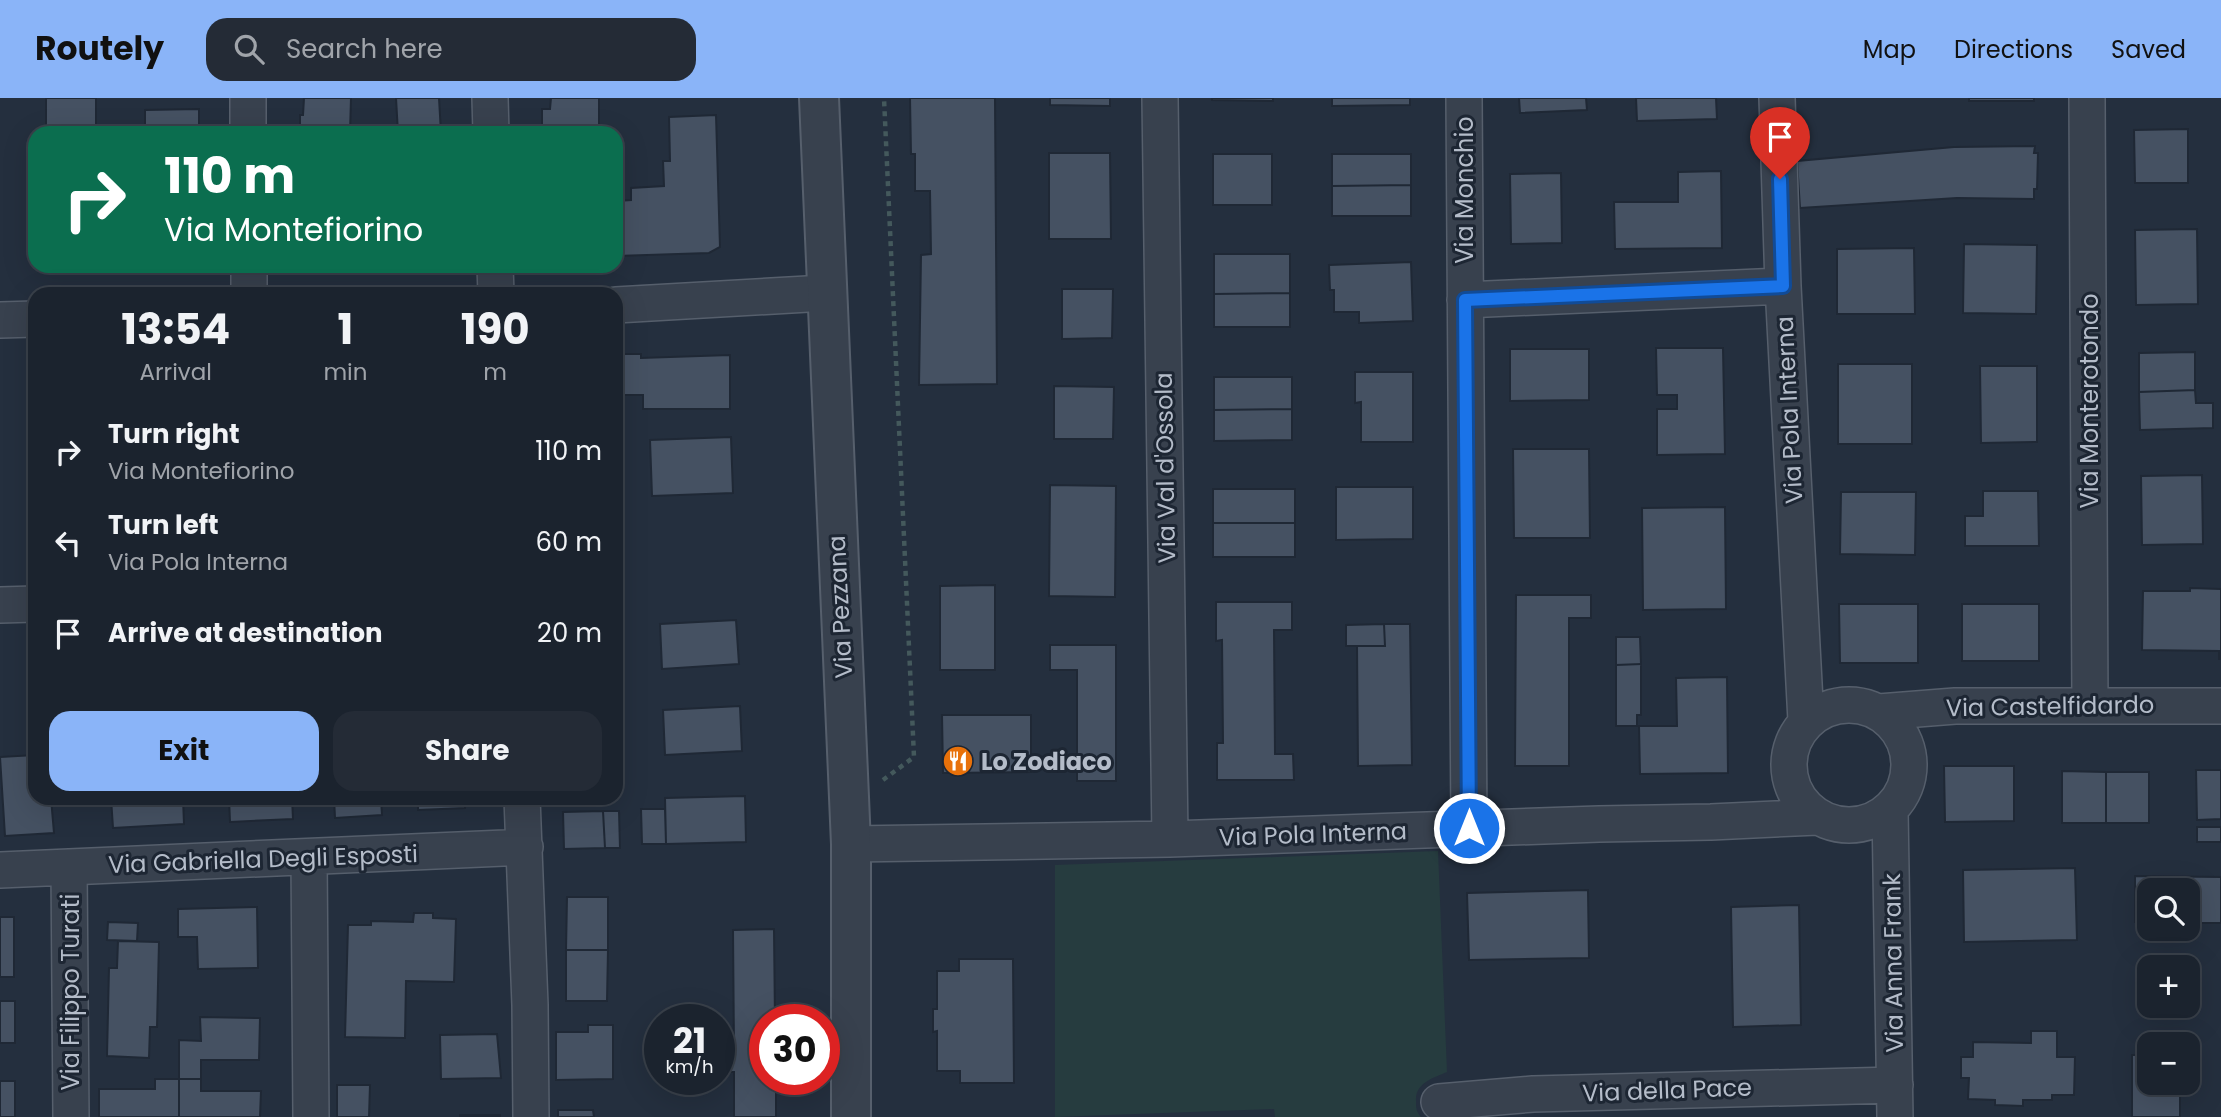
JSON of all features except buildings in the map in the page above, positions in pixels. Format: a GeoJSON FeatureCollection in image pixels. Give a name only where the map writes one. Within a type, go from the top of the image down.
{"type":"FeatureCollection","features":[{"type":"Feature","properties":{"kind":"street"},"geometry":{"type":"LineString","coordinates":[[248,98],[248,126]]}},
{"type":"Feature","properties":{"kind":"street"},"geometry":{"type":"LineString","coordinates":[[490,98],[491,126]]}},
{"type":"Feature","properties":{"kind":"street","name":"Via Pezzana"},"geometry":{"type":"LineString","coordinates":[[818,98],[851,844],[851,1117]]}},
{"type":"Feature","properties":{"kind":"street","name":"Via Val d'Ossola"},"geometry":{"type":"LineString","coordinates":[[1160,98],[1170,839]]}},
{"type":"Feature","properties":{"kind":"street","name":"Via Monchio"},"geometry":{"type":"LineString","coordinates":[[1464,98],[1469,828]]}},
{"type":"Feature","properties":{"kind":"street","name":"Via Pola Interna"},"geometry":{"type":"LineString","coordinates":[[1777,98],[1783,286],[1806,721]]}},
{"type":"Feature","properties":{"kind":"street","name":"Via Monterotondo"},"geometry":{"type":"LineString","coordinates":[[2087,98],[2090,705]]}},
{"type":"Feature","properties":{"kind":"street"},"geometry":{"type":"LineString","coordinates":[[1465,300],[1783,286]]}},
{"type":"Feature","properties":{"kind":"street"},"geometry":{"type":"LineString","coordinates":[[623,305],[825,293]]}},
{"type":"Feature","properties":{"kind":"street"},"geometry":{"type":"LineString","coordinates":[[0,320],[28,319]]}},
{"type":"Feature","properties":{"kind":"street"},"geometry":{"type":"LineString","coordinates":[[0,605],[28,604]]}},
{"type":"Feature","properties":{"kind":"street"},"geometry":{"type":"LineString","coordinates":[[1849,704],[1879,712],[1889,719],[1904,739],[1909,766],[1906,787],[1891,809],[1873,821],[1847,826],[1826,822],[1803,806],[1794,792],[1788,775],[1792,743],[1806,721],[1824,709],[1849,704]]}},
{"type":"Feature","properties":{"kind":"street","name":"Via Castelfidardo"},"geometry":{"type":"LineString","coordinates":[[1879,712],[1955,706],[2221,706]]}},
{"type":"Feature","properties":{"kind":"street"},"geometry":{"type":"LineString","coordinates":[[522,805],[531,1117]]}},
{"type":"Feature","properties":{"kind":"street","name":"Via Anna Frank"},"geometry":{"type":"LineString","coordinates":[[1891,809],[1895,1101]]}},
{"type":"Feature","properties":{"kind":"street","name":"Via Pola Interna"},"geometry":{"type":"LineString","coordinates":[[851,844],[1170,839],[1817,817]]}},
{"type":"Feature","properties":{"kind":"street","name":"Via Gabriella Degli Esposti"},"geometry":{"type":"LineString","coordinates":[[0,870],[525,848]]}},
{"type":"Feature","properties":{"kind":"street"},"geometry":{"type":"LineString","coordinates":[[309,857],[311,1117]]}},
{"type":"Feature","properties":{"kind":"street","name":"Via Filippo Turati"},"geometry":{"type":"LineString","coordinates":[[69,867],[71,1117]]}},
{"type":"Feature","properties":{"kind":"street","name":"Via della Pace"},"geometry":{"type":"LineString","coordinates":[[1439,1102],[1533,1094],[1895,1101]]}},
{"type":"Feature","properties":{"kind":"path"},"geometry":{"type":"LineString","coordinates":[[878,784],[914,757],[884,98]]}},
{"type":"Feature","properties":{"kind":"green space"},"geometry":{"type":"Polygon","coordinates":[[[1438,851],[1447,1072],[1426,1082],[1418,1090],[1416,1106],[1421,1117],[1275,1117],[1274,1109],[1055,1117],[1055,865],[1438,851]]]}},
{"type":"Feature","properties":{"kind":"place","name":"Lo Zodiaco"},"geometry":{"type":"Point","coordinates":[958,761]}},
{"type":"Feature","properties":{"kind":"route"},"geometry":{"type":"LineString","coordinates":[[1469,828],[1465,300],[1783,286],[1780,179]]}}]}
